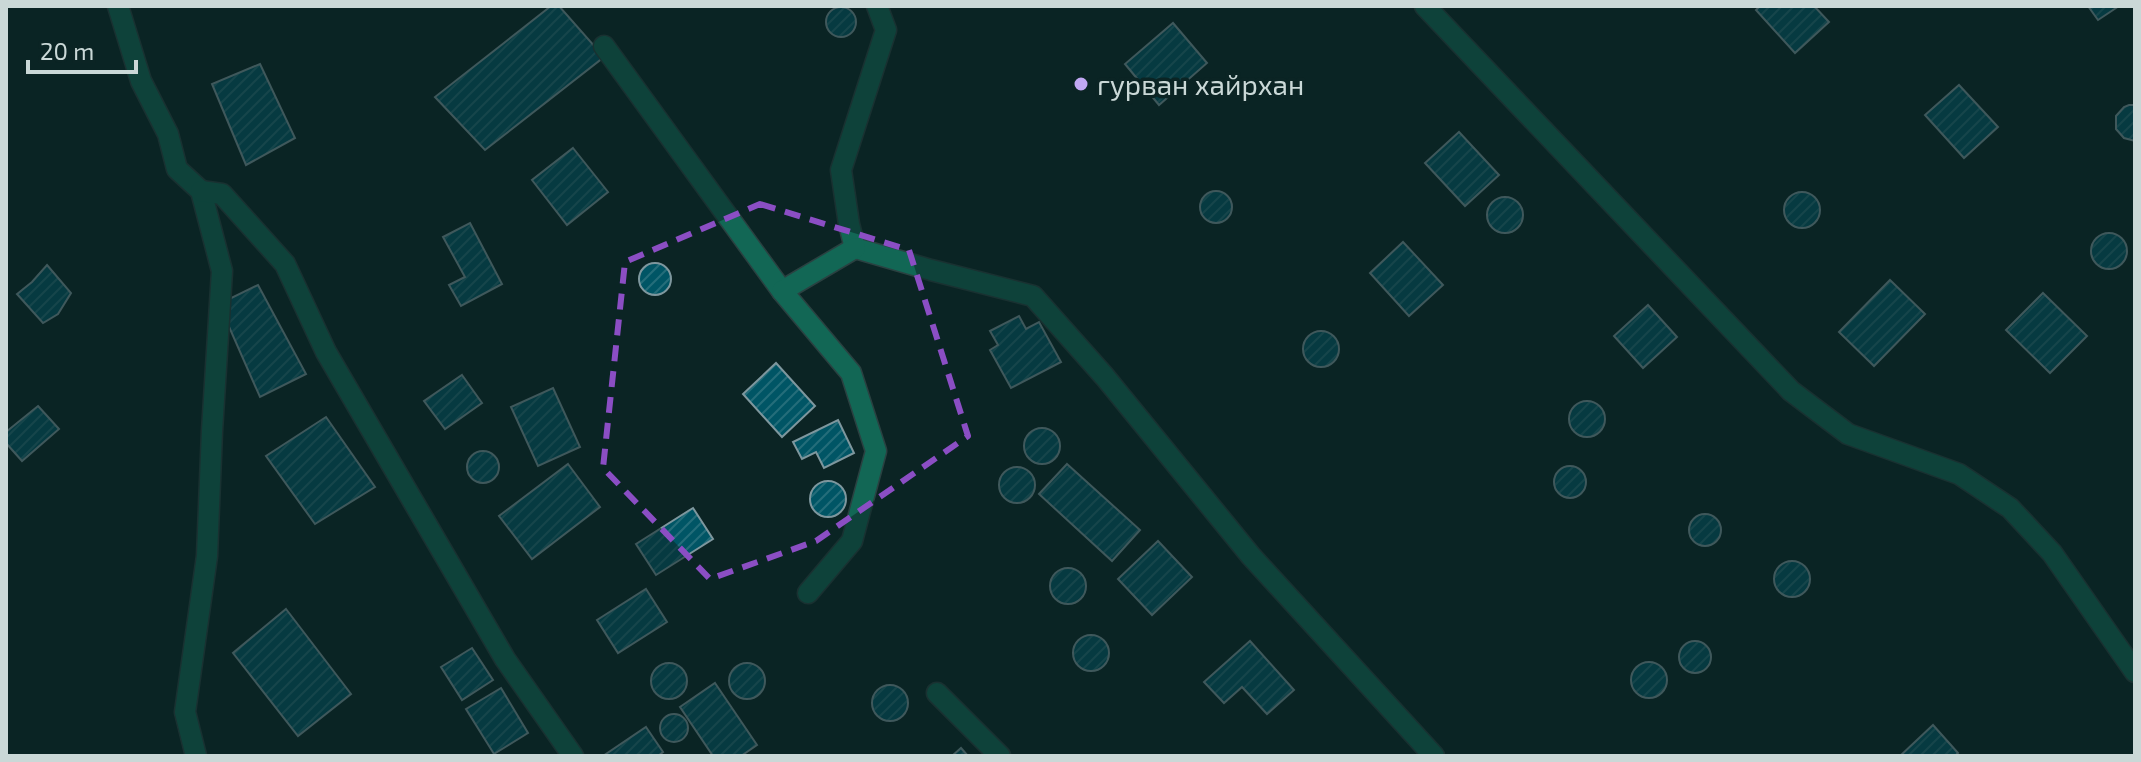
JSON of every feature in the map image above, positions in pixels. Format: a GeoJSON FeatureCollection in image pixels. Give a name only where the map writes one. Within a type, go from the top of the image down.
{"type":"FeatureCollection","features":[{"type":"Feature","properties":{"kind":"street"},"geometry":{"type":"LineString","coordinates":[[118,6],[141,81],[168,134],[177,169],[201,191],[222,271],[207,556],[185,712],[196,756]]}},
{"type":"Feature","properties":{"kind":"street"},"geometry":{"type":"LineString","coordinates":[[855,248],[841,170],[886,30],[877,6]]}},
{"type":"Feature","properties":{"kind":"street"},"geometry":{"type":"LineString","coordinates":[[1425,6],[1791,391],[1848,434],[1959,474],[2010,508],[2052,553],[2135,672]]}},
{"type":"Feature","properties":{"kind":"street"},"geometry":{"type":"LineString","coordinates":[[604,46],[782,291],[851,373],[876,451],[852,541],[808,593]]}},
{"type":"Feature","properties":{"kind":"street"},"geometry":{"type":"LineString","coordinates":[[201,191],[222,194],[285,264],[326,352],[497,646],[573,756]]}},
{"type":"Feature","properties":{"kind":"street"},"geometry":{"type":"LineString","coordinates":[[782,291],[855,248],[1033,296],[1105,377],[1251,556],[1434,756]]}},
{"type":"Feature","properties":{"kind":"street"},"geometry":{"type":"LineString","coordinates":[[937,693],[1000,756]]}},
{"type":"Feature","properties":{"kind":"highlighted area"},"geometry":{"type":"Polygon","coordinates":[[[760,204],[909,250],[968,436],[816,541],[710,579],[603,468],[625,262],[760,204]]]}},
{"type":"Feature","properties":{"kind":"building"},"geometry":{"type":"Polygon","coordinates":[[[551,6],[559,6],[604,57],[485,150],[435,97],[551,6]]]}},
{"type":"Feature","properties":{"kind":"building"},"geometry":{"type":"Polygon","coordinates":[[[1760,6],[1814,6],[1829,22],[1795,53],[1756,10],[1760,6]]]}},
{"type":"Feature","properties":{"kind":"building"},"geometry":{"type":"Polygon","coordinates":[[[2088,6],[2119,6],[2098,20],[2088,6]]]}},
{"type":"Feature","properties":{"kind":"building"},"geometry":{"type":"Polygon","coordinates":[[[841,7],[852,11],[856,22],[852,33],[841,37],[830,33],[826,22],[830,11],[841,7]]]}},
{"type":"Feature","properties":{"kind":"building"},"geometry":{"type":"Polygon","coordinates":[[[1173,23],[1207,63],[1159,105],[1125,64],[1173,23]]]}},
{"type":"Feature","properties":{"kind":"building"},"geometry":{"type":"Polygon","coordinates":[[[260,64],[295,138],[246,165],[212,84],[260,64]]]}},
{"type":"Feature","properties":{"kind":"building"},"geometry":{"type":"Polygon","coordinates":[[[1959,85],[1998,127],[1964,158],[1925,115],[1959,85]]]}},
{"type":"Feature","properties":{"kind":"building"},"geometry":{"type":"Polygon","coordinates":[[[2129,105],[2135,105],[2135,141],[2124,138],[2116,129],[2116,116],[2129,105]]]}},
{"type":"Feature","properties":{"kind":"building"},"geometry":{"type":"Polygon","coordinates":[[[1459,132],[1499,175],[1465,206],[1425,163],[1459,132]]]}},
{"type":"Feature","properties":{"kind":"building"},"geometry":{"type":"Polygon","coordinates":[[[573,148],[608,192],[567,225],[532,180],[573,148]]]}},
{"type":"Feature","properties":{"kind":"building"},"geometry":{"type":"Polygon","coordinates":[[[1216,191],[1228,195],[1232,207],[1228,219],[1216,223],[1204,219],[1200,207],[1204,195],[1216,191]]]}},
{"type":"Feature","properties":{"kind":"building"},"geometry":{"type":"Polygon","coordinates":[[[1802,192],[1815,197],[1820,210],[1815,223],[1802,228],[1789,223],[1784,210],[1789,197],[1802,192]]]}},
{"type":"Feature","properties":{"kind":"building"},"geometry":{"type":"Polygon","coordinates":[[[1505,197],[1518,202],[1523,215],[1518,228],[1505,233],[1492,228],[1487,215],[1492,202],[1505,197]]]}},
{"type":"Feature","properties":{"kind":"building"},"geometry":{"type":"Polygon","coordinates":[[[470,223],[502,284],[461,306],[449,285],[465,277],[443,237],[470,223]]]}},
{"type":"Feature","properties":{"kind":"building"},"geometry":{"type":"Polygon","coordinates":[[[2109,233],[2122,238],[2127,251],[2122,264],[2109,269],[2096,264],[2091,251],[2096,238],[2109,233]]]}},
{"type":"Feature","properties":{"kind":"building"},"geometry":{"type":"Polygon","coordinates":[[[1403,242],[1443,285],[1409,316],[1370,273],[1403,242]]]}},
{"type":"Feature","properties":{"kind":"building"},"geometry":{"type":"Polygon","coordinates":[[[655,263],[666,268],[671,279],[666,290],[655,295],[644,290],[639,279],[644,268],[655,263]]]}},
{"type":"Feature","properties":{"kind":"building"},"geometry":{"type":"Polygon","coordinates":[[[47,265],[71,293],[58,314],[43,323],[17,294],[47,265]]]}},
{"type":"Feature","properties":{"kind":"building"},"geometry":{"type":"Polygon","coordinates":[[[1890,280],[1925,314],[1874,366],[1839,332],[1890,280]]]}},
{"type":"Feature","properties":{"kind":"building"},"geometry":{"type":"Polygon","coordinates":[[[258,285],[306,374],[260,397],[219,304],[258,285]]]}},
{"type":"Feature","properties":{"kind":"building"},"geometry":{"type":"Polygon","coordinates":[[[2043,293],[2087,336],[2050,373],[2006,330],[2043,293]]]}},
{"type":"Feature","properties":{"kind":"building"},"geometry":{"type":"Polygon","coordinates":[[[1648,305],[1677,337],[1643,368],[1614,336],[1648,305]]]}},
{"type":"Feature","properties":{"kind":"building"},"geometry":{"type":"Polygon","coordinates":[[[1019,316],[1026,329],[1039,322],[1061,362],[1011,388],[990,350],[998,345],[990,331],[1019,316]]]}},
{"type":"Feature","properties":{"kind":"building"},"geometry":{"type":"Polygon","coordinates":[[[1321,331],[1334,336],[1339,349],[1334,362],[1321,367],[1308,362],[1303,349],[1308,336],[1321,331]]]}},
{"type":"Feature","properties":{"kind":"building"},"geometry":{"type":"Polygon","coordinates":[[[776,363],[815,406],[782,437],[743,394],[776,363]]]}},
{"type":"Feature","properties":{"kind":"building"},"geometry":{"type":"Polygon","coordinates":[[[462,375],[482,403],[445,429],[424,401],[462,375]]]}},
{"type":"Feature","properties":{"kind":"building"},"geometry":{"type":"Polygon","coordinates":[[[553,388],[580,447],[538,466],[511,407],[553,388]]]}},
{"type":"Feature","properties":{"kind":"building"},"geometry":{"type":"Polygon","coordinates":[[[1587,401],[1600,406],[1605,419],[1600,432],[1587,437],[1574,432],[1569,419],[1574,406],[1587,401]]]}},
{"type":"Feature","properties":{"kind":"building"},"geometry":{"type":"Polygon","coordinates":[[[38,406],[59,429],[22,461],[6,443],[6,432],[38,406]]]}},
{"type":"Feature","properties":{"kind":"building"},"geometry":{"type":"Polygon","coordinates":[[[326,417],[375,487],[315,524],[266,456],[326,417]]]}},
{"type":"Feature","properties":{"kind":"building"},"geometry":{"type":"Polygon","coordinates":[[[838,420],[854,453],[824,468],[816,452],[802,459],[793,442],[838,420]]]}},
{"type":"Feature","properties":{"kind":"building"},"geometry":{"type":"Polygon","coordinates":[[[1042,428],[1055,433],[1060,446],[1055,459],[1042,464],[1029,459],[1024,446],[1029,433],[1042,428]]]}},
{"type":"Feature","properties":{"kind":"building"},"geometry":{"type":"Polygon","coordinates":[[[483,451],[494,456],[499,467],[494,478],[483,483],[472,478],[467,467],[472,456],[483,451]]]}},
{"type":"Feature","properties":{"kind":"building"},"geometry":{"type":"Polygon","coordinates":[[[568,464],[600,507],[532,559],[499,516],[568,464]]]}},
{"type":"Feature","properties":{"kind":"building"},"geometry":{"type":"Polygon","coordinates":[[[1067,464],[1140,530],[1112,561],[1039,494],[1067,464]]]}},
{"type":"Feature","properties":{"kind":"building"},"geometry":{"type":"Polygon","coordinates":[[[1570,466],[1582,470],[1586,482],[1582,494],[1570,498],[1558,494],[1554,482],[1558,470],[1570,466]]]}},
{"type":"Feature","properties":{"kind":"building"},"geometry":{"type":"Polygon","coordinates":[[[1017,467],[1030,472],[1035,485],[1030,498],[1017,503],[1004,498],[999,485],[1004,472],[1017,467]]]}},
{"type":"Feature","properties":{"kind":"building"},"geometry":{"type":"Polygon","coordinates":[[[828,481],[841,486],[846,499],[841,512],[828,517],[815,512],[810,499],[815,486],[828,481]]]}},
{"type":"Feature","properties":{"kind":"building"},"geometry":{"type":"Polygon","coordinates":[[[693,508],[713,539],[656,575],[636,544],[693,508]]]}},
{"type":"Feature","properties":{"kind":"building"},"geometry":{"type":"Polygon","coordinates":[[[1705,514],[1717,518],[1721,530],[1717,542],[1705,546],[1693,542],[1689,530],[1693,518],[1705,514]]]}},
{"type":"Feature","properties":{"kind":"building"},"geometry":{"type":"Polygon","coordinates":[[[1158,541],[1192,577],[1152,615],[1118,579],[1158,541]]]}},
{"type":"Feature","properties":{"kind":"building"},"geometry":{"type":"Polygon","coordinates":[[[1792,561],[1805,566],[1810,579],[1805,592],[1792,597],[1779,592],[1774,579],[1779,566],[1792,561]]]}},
{"type":"Feature","properties":{"kind":"building"},"geometry":{"type":"Polygon","coordinates":[[[1068,568],[1081,573],[1086,586],[1081,599],[1068,604],[1055,599],[1050,586],[1055,573],[1068,568]]]}},
{"type":"Feature","properties":{"kind":"building"},"geometry":{"type":"Polygon","coordinates":[[[646,589],[667,622],[618,653],[597,620],[646,589]]]}},
{"type":"Feature","properties":{"kind":"building"},"geometry":{"type":"Polygon","coordinates":[[[286,609],[351,694],[298,736],[233,653],[286,609]]]}},
{"type":"Feature","properties":{"kind":"building"},"geometry":{"type":"Polygon","coordinates":[[[1091,635],[1104,640],[1109,653],[1104,666],[1091,671],[1078,666],[1073,653],[1078,640],[1091,635]]]}},
{"type":"Feature","properties":{"kind":"building"},"geometry":{"type":"Polygon","coordinates":[[[1250,641],[1294,690],[1267,714],[1242,687],[1224,703],[1204,682],[1250,641]]]}},
{"type":"Feature","properties":{"kind":"building"},"geometry":{"type":"Polygon","coordinates":[[[1695,641],[1707,645],[1711,657],[1707,669],[1695,673],[1683,669],[1679,657],[1683,645],[1695,641]]]}},
{"type":"Feature","properties":{"kind":"building"},"geometry":{"type":"Polygon","coordinates":[[[472,648],[493,680],[462,700],[441,667],[472,648]]]}},
{"type":"Feature","properties":{"kind":"building"},"geometry":{"type":"Polygon","coordinates":[[[1649,662],[1662,667],[1667,680],[1662,693],[1649,698],[1636,693],[1631,680],[1636,667],[1649,662]]]}},
{"type":"Feature","properties":{"kind":"building"},"geometry":{"type":"Polygon","coordinates":[[[669,663],[682,668],[687,681],[682,694],[669,699],[656,694],[651,681],[656,668],[669,663]]]}},
{"type":"Feature","properties":{"kind":"building"},"geometry":{"type":"Polygon","coordinates":[[[747,663],[760,668],[765,681],[760,694],[747,699],[734,694],[729,681],[734,668],[747,663]]]}},
{"type":"Feature","properties":{"kind":"building"},"geometry":{"type":"Polygon","coordinates":[[[715,683],[757,745],[741,756],[713,756],[680,707],[715,683]]]}},
{"type":"Feature","properties":{"kind":"building"},"geometry":{"type":"Polygon","coordinates":[[[890,685],[903,690],[908,703],[903,716],[890,721],[877,716],[872,703],[877,690],[890,685]]]}},
{"type":"Feature","properties":{"kind":"building"},"geometry":{"type":"Polygon","coordinates":[[[501,688],[528,733],[494,754],[466,709],[501,688]]]}},
{"type":"Feature","properties":{"kind":"building"},"geometry":{"type":"Polygon","coordinates":[[[674,714],[684,718],[688,728],[684,738],[674,742],[664,738],[660,728],[664,718],[674,714]]]}},
{"type":"Feature","properties":{"kind":"building"},"geometry":{"type":"Polygon","coordinates":[[[1933,725],[1958,753],[1955,756],[1900,756],[1933,725]]]}},
{"type":"Feature","properties":{"kind":"building"},"geometry":{"type":"Polygon","coordinates":[[[646,727],[663,752],[658,756],[603,756],[646,727]]]}},
{"type":"Feature","properties":{"kind":"building"},"geometry":{"type":"Polygon","coordinates":[[[961,748],[968,756],[952,756],[961,748]]]}},
{"type":"Feature","properties":{"kind":"place","name":"гурван хайрхан"},"geometry":{"type":"Point","coordinates":[1081,84]}}]}
